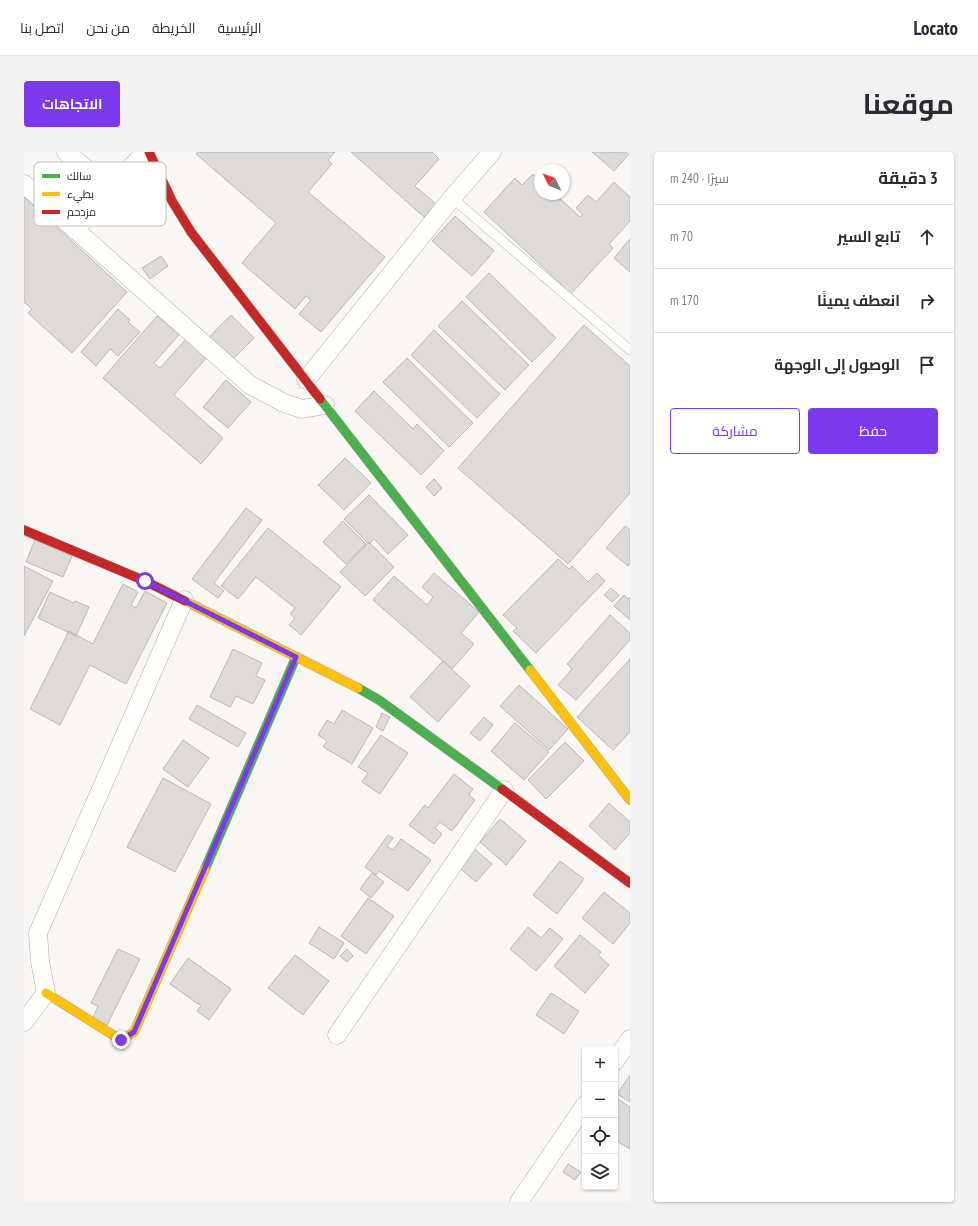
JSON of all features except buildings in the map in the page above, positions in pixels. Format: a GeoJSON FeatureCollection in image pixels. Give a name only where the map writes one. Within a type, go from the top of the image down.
{"type":"FeatureCollection","features":[{"type":"Feature","properties":{"kind":"street"},"geometry":{"type":"LineString","coordinates":[[66,152],[78,162]]}},
{"type":"Feature","properties":{"kind":"street"},"geometry":{"type":"LineString","coordinates":[[136,162],[145,152]]}},
{"type":"Feature","properties":{"kind":"street"},"geometry":{"type":"LineString","coordinates":[[149,152],[154,162]]}},
{"type":"Feature","properties":{"kind":"street"},"geometry":{"type":"LineString","coordinates":[[306,380],[452,198],[492,152]]}},
{"type":"Feature","properties":{"kind":"street"},"geometry":{"type":"LineString","coordinates":[[24,184],[34,193]]}},
{"type":"Feature","properties":{"kind":"street"},"geometry":{"type":"LineString","coordinates":[[166,188],[191,232],[630,800]]}},
{"type":"Feature","properties":{"kind":"street"},"geometry":{"type":"LineString","coordinates":[[71,226],[250,384],[284,403],[302,409],[325,405]]}},
{"type":"Feature","properties":{"kind":"street"},"geometry":{"type":"LineString","coordinates":[[75,230],[79,226]]}},
{"type":"Feature","properties":{"kind":"street"},"geometry":{"type":"LineString","coordinates":[[24,530],[145,581],[364,691],[379,700],[504,790],[630,883]]}},
{"type":"Feature","properties":{"kind":"street"},"geometry":{"type":"LineString","coordinates":[[184,600],[38,933],[40,961],[46,993],[121,1040],[134,1032],[296,657]]}},
{"type":"Feature","properties":{"kind":"street"},"geometry":{"type":"LineString","coordinates":[[338,1035],[504,790]]}},
{"type":"Feature","properties":{"kind":"street"},"geometry":{"type":"LineString","coordinates":[[24,1022],[46,993]]}},
{"type":"Feature","properties":{"kind":"street"},"geometry":{"type":"LineString","coordinates":[[618,1057],[630,1039]]}},
{"type":"Feature","properties":{"kind":"street"},"geometry":{"type":"LineString","coordinates":[[519,1202],[582,1109]]}},
{"type":"Feature","properties":{"kind":"lane"},"geometry":{"type":"LineString","coordinates":[[452,198],[630,350]]}},
{"type":"Feature","properties":{"kind":"traffic: fast"},"geometry":{"type":"LineString","coordinates":[[320,399],[530,670]]}},
{"type":"Feature","properties":{"kind":"traffic: fast"},"geometry":{"type":"LineString","coordinates":[[205,869],[296,657]]}},
{"type":"Feature","properties":{"kind":"traffic: fast"},"geometry":{"type":"LineString","coordinates":[[358,688],[379,700],[502,789]]}},
{"type":"Feature","properties":{"kind":"traffic: slow"},"geometry":{"type":"LineString","coordinates":[[185,601],[358,688]]}},
{"type":"Feature","properties":{"kind":"traffic: slow"},"geometry":{"type":"LineString","coordinates":[[530,670],[630,800]]}},
{"type":"Feature","properties":{"kind":"traffic: slow"},"geometry":{"type":"LineString","coordinates":[[46,993],[121,1040],[134,1032],[205,869]]}},
{"type":"Feature","properties":{"kind":"traffic: jam"},"geometry":{"type":"LineString","coordinates":[[149,152],[154,162]]}},
{"type":"Feature","properties":{"kind":"traffic: jam"},"geometry":{"type":"LineString","coordinates":[[166,188],[191,232],[320,399]]}},
{"type":"Feature","properties":{"kind":"traffic: jam"},"geometry":{"type":"LineString","coordinates":[[24,530],[145,581],[185,601]]}},
{"type":"Feature","properties":{"kind":"traffic: jam"},"geometry":{"type":"LineString","coordinates":[[502,789],[630,883]]}},
{"type":"Feature","properties":{"kind":"route"},"geometry":{"type":"LineString","coordinates":[[121,1040],[134,1032],[296,657],[145,581]]}}]}
